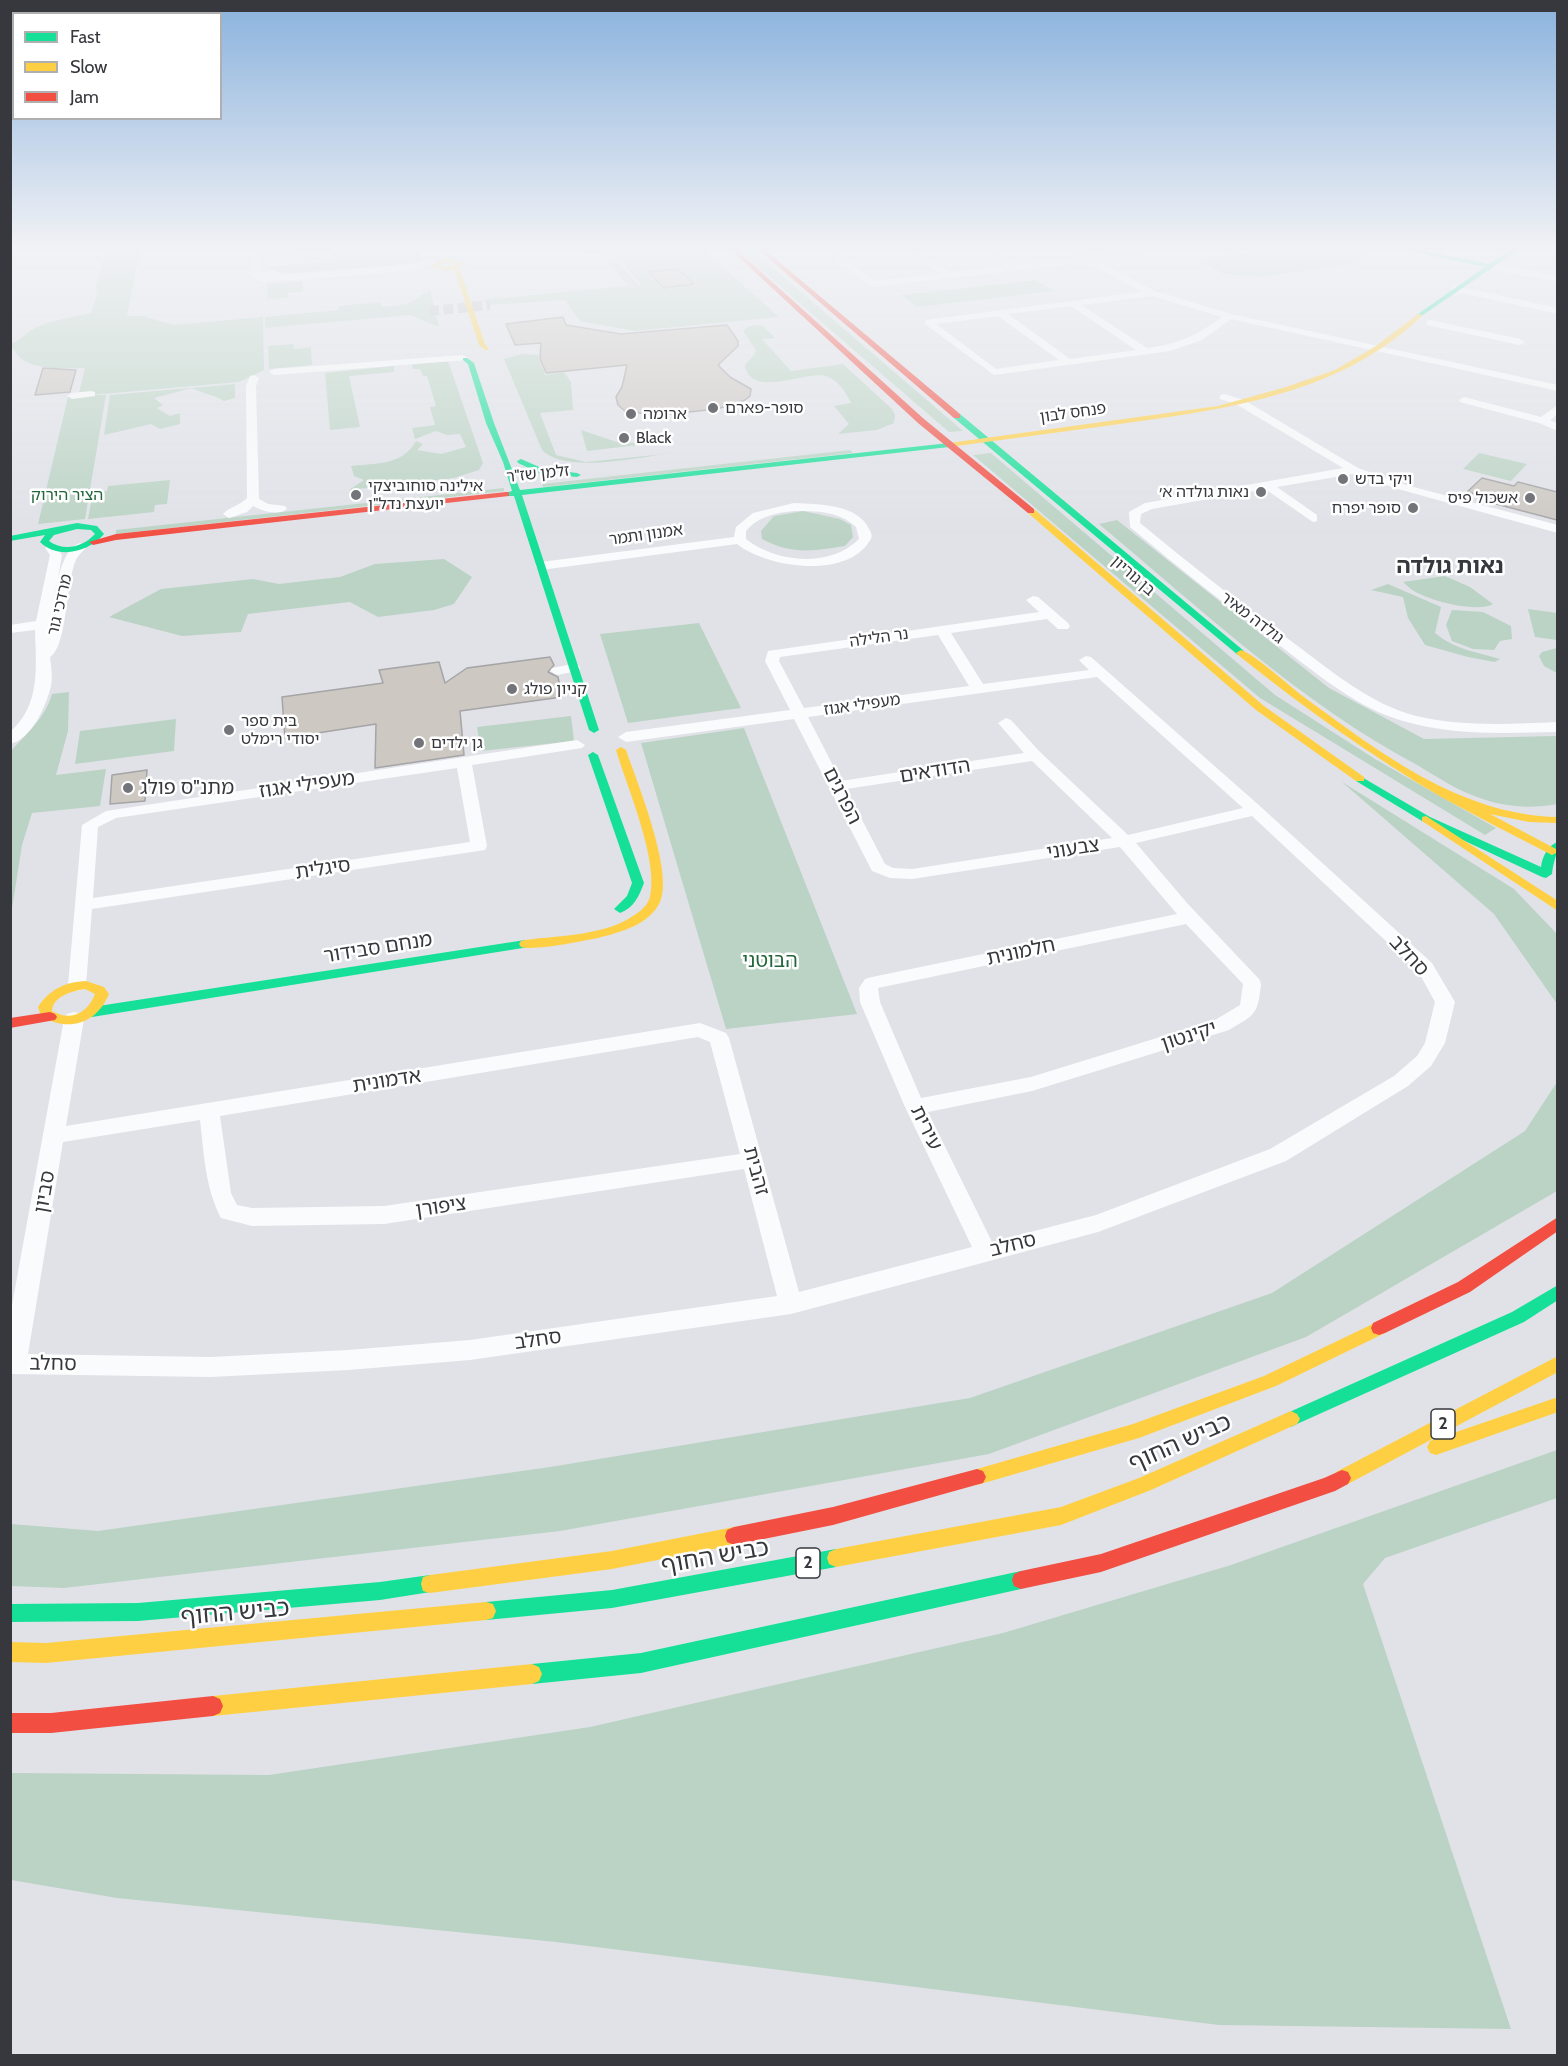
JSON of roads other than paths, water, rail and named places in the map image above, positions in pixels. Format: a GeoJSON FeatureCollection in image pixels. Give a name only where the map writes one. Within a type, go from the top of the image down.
{"type":"FeatureCollection","features":[{"type":"Feature","properties":{"kind":"main road"},"geometry":{"type":"LineString","coordinates":[[464,353],[488,356],[483,346]]}},
{"type":"Feature","properties":{"kind":"main road","name":"בן גוריון"},"geometry":{"type":"LineString","coordinates":[[839,346],[921,421],[1075,548],[1260,708],[1330,760],[1393,801],[1426,819],[1546,874],[1555,848],[1447,795],[1368,745],[1277,682],[1018,468],[877,346]]}},
{"type":"Feature","properties":{"kind":"main road","name":"פנחס לבון"},"geometry":{"type":"LineString","coordinates":[[1023,432],[1235,404],[1320,367],[1354,346]]}},
{"type":"Feature","properties":{"kind":"main road","name":"פנחס לבון"},"geometry":{"type":"LineString","coordinates":[[983,437],[1235,404],[1307,384],[1337,371],[1378,347]]}},
{"type":"Feature","properties":{"kind":"main road"},"geometry":{"type":"LineString","coordinates":[[464,353],[471,363],[490,423],[522,491],[536,506],[542,496],[567,487]]}},
{"type":"Feature","properties":{"kind":"main road"},"geometry":{"type":"LineString","coordinates":[[1358,359],[1378,353],[1405,353]]}},
{"type":"Feature","properties":{"kind":"main road"},"geometry":{"type":"LineString","coordinates":[[1264,396],[1257,408],[1269,422]]}},
{"type":"Feature","properties":{"kind":"main road"},"geometry":{"type":"LineString","coordinates":[[961,417],[1023,432],[1011,450],[1018,468]]}},
{"type":"Feature","properties":{"kind":"main road"},"geometry":{"type":"LineString","coordinates":[[900,446],[922,434],[925,427],[921,421]]}},
{"type":"Feature","properties":{"kind":"main road","name":"זלמן שז\"ר"},"geometry":{"type":"LineString","coordinates":[[49,547],[87,545],[116,537],[483,497],[983,437]]}},
{"type":"Feature","properties":{"kind":"main road"},"geometry":{"type":"LineString","coordinates":[[900,446],[940,453],[973,465]]}},
{"type":"Feature","properties":{"kind":"main road","name":"זלמן שז\"ר"},"geometry":{"type":"LineString","coordinates":[[58,530],[77,526],[94,528],[458,489],[522,491],[588,475],[900,446]]}},
{"type":"Feature","properties":{"kind":"main road"},"geometry":{"type":"LineString","coordinates":[[498,474],[504,463],[502,449]]}},
{"type":"Feature","properties":{"kind":"main road"},"geometry":{"type":"LineString","coordinates":[[588,475],[542,471],[519,456],[522,491],[541,566],[594,730]]}},
{"type":"Feature","properties":{"kind":"main road"},"geometry":{"type":"LineString","coordinates":[[458,489],[484,481]]}},
{"type":"Feature","properties":{"kind":"main road"},"geometry":{"type":"LineString","coordinates":[[87,545],[100,534],[94,528]]}},
{"type":"Feature","properties":{"kind":"main road"},"geometry":{"type":"LineString","coordinates":[[10,538],[45,534],[58,530]]}},
{"type":"Feature","properties":{"kind":"main road"},"geometry":{"type":"LineString","coordinates":[[49,547],[44,542],[46,537],[58,530]]}},
{"type":"Feature","properties":{"kind":"main road"},"geometry":{"type":"LineString","coordinates":[[10,547],[49,547]]}},
{"type":"Feature","properties":{"kind":"main road"},"geometry":{"type":"LineString","coordinates":[[594,730],[619,736],[611,755],[593,755],[580,750],[577,745],[580,736],[594,730]]}},
{"type":"Feature","properties":{"kind":"main road","name":"מנחם סבידור"},"geometry":{"type":"LineString","coordinates":[[50,1017],[56,1020],[83,1016],[610,932],[640,920],[657,896],[657,871],[619,736]]}},
{"type":"Feature","properties":{"kind":"main road"},"geometry":{"type":"LineString","coordinates":[[593,755],[638,883],[636,893],[630,903],[607,918],[596,920]]}},
{"type":"Feature","properties":{"kind":"main road"},"geometry":{"type":"LineString","coordinates":[[1447,795],[1507,815],[1557,820]]}},
{"type":"Feature","properties":{"kind":"main road"},"geometry":{"type":"LineString","coordinates":[[1426,819],[1557,907]]}},
{"type":"Feature","properties":{"kind":"main road","name":"מנחם סבידור"},"geometry":{"type":"LineString","coordinates":[[419,946],[548,927]]}},
{"type":"Feature","properties":{"kind":"main road"},"geometry":{"type":"LineString","coordinates":[[29,1005],[48,1001],[60,991],[77,985],[93,986],[107,993],[98,1006],[83,1016]]}},
{"type":"Feature","properties":{"kind":"main road"},"geometry":{"type":"LineString","coordinates":[[48,1001],[46,1012],[50,1017]]}},
{"type":"Feature","properties":{"kind":"main road"},"geometry":{"type":"LineString","coordinates":[[10,1023],[50,1017]]}},
{"type":"Feature","properties":{"kind":"main road"},"geometry":{"type":"LineString","coordinates":[[10,1613],[138,1612],[381,1591],[612,1560],[833,1516],[1035,1462],[1133,1432],[1270,1380],[1464,1287],[1557,1223]]}},
{"type":"Feature","properties":{"kind":"main road","name":"כביש החוף"},"geometry":{"type":"LineString","coordinates":[[10,1652],[45,1653],[612,1599],[1061,1516],[1145,1484],[1518,1317],[1557,1291]]}},
{"type":"Feature","properties":{"kind":"main road","name":"2"},"geometry":{"type":"LineString","coordinates":[[10,1724],[51,1723],[641,1663],[1101,1563],[1329,1485],[1557,1363]]}},
{"type":"Feature","properties":{"kind":"main road"},"geometry":{"type":"LineString","coordinates":[[1329,1485],[1557,1404]]}},
{"type":"Feature","properties":{"kind":"street"},"geometry":{"type":"LineString","coordinates":[[960,346],[994,372],[1175,346]]}},
{"type":"Feature","properties":{"kind":"street"},"geometry":{"type":"LineString","coordinates":[[1046,346],[1068,362]]}},
{"type":"Feature","properties":{"kind":"street"},"geometry":{"type":"LineString","coordinates":[[1138,346],[1146,352]]}},
{"type":"Feature","properties":{"kind":"street"},"geometry":{"type":"LineString","coordinates":[[1378,347],[1557,388]]}},
{"type":"Feature","properties":{"kind":"street"},"geometry":{"type":"LineString","coordinates":[[280,509],[266,507],[256,503],[254,499],[252,404],[269,381],[322,369],[420,360],[464,353]]}},
{"type":"Feature","properties":{"kind":"street"},"geometry":{"type":"LineString","coordinates":[[1534,383],[1548,371]]}},
{"type":"Feature","properties":{"kind":"street"},"geometry":{"type":"LineString","coordinates":[[72,396],[91,394]]}},
{"type":"Feature","properties":{"kind":"street"},"geometry":{"type":"LineString","coordinates":[[1464,400],[1543,421],[1557,428]]}},
{"type":"Feature","properties":{"kind":"street","name":"גולדה מאיר"},"geometry":{"type":"LineString","coordinates":[[1235,404],[1346,469]]}},
{"type":"Feature","properties":{"kind":"street"},"geometry":{"type":"LineString","coordinates":[[1543,421],[1557,408]]}},
{"type":"Feature","properties":{"kind":"street","name":"גולדה מאיר"},"geometry":{"type":"LineString","coordinates":[[1269,422],[1328,467],[1346,469],[1402,487],[1557,529]]}},
{"type":"Feature","properties":{"kind":"street","name":"גולדה מאיר"},"geometry":{"type":"LineString","coordinates":[[1305,478],[1328,467]]}},
{"type":"Feature","properties":{"kind":"street","name":"גולדה מאיר"},"geometry":{"type":"LineString","coordinates":[[1346,469],[1268,486],[1149,506],[1135,512],[1134,524],[1210,586],[1348,690],[1373,703],[1409,718],[1449,726],[1491,729],[1557,727]]}},
{"type":"Feature","properties":{"kind":"street"},"geometry":{"type":"LineString","coordinates":[[1268,486],[1313,518]]}},
{"type":"Feature","properties":{"kind":"street"},"geometry":{"type":"LineString","coordinates":[[229,514],[243,509],[254,499]]}},
{"type":"Feature","properties":{"kind":"street"},"geometry":{"type":"LineString","coordinates":[[794,507],[824,509],[849,516],[863,527],[866,536],[855,550],[833,559],[812,562],[771,558],[746,547],[740,540],[740,530],[755,516],[772,510],[794,507]]}},
{"type":"Feature","properties":{"kind":"street","name":"אמנון ותמר"},"geometry":{"type":"LineString","coordinates":[[541,566],[740,540]]}},
{"type":"Feature","properties":{"kind":"street","name":"מרדכי גור"},"geometry":{"type":"LineString","coordinates":[[44,667],[57,623],[70,558],[87,545]]}},
{"type":"Feature","properties":{"kind":"street","name":"מרדכי גור"},"geometry":{"type":"LineString","coordinates":[[10,740],[25,727],[38,705],[44,684],[42,626],[56,555],[49,547]]}},
{"type":"Feature","properties":{"kind":"street"},"geometry":{"type":"LineString","coordinates":[[1034,600],[1063,626]]}},
{"type":"Feature","properties":{"kind":"street","name":"נר הלילה"},"geometry":{"type":"LineString","coordinates":[[798,714],[772,661],[773,654],[1050,615]]}},
{"type":"Feature","properties":{"kind":"street"},"geometry":{"type":"LineString","coordinates":[[10,629],[57,623]]}},
{"type":"Feature","properties":{"kind":"street"},"geometry":{"type":"LineString","coordinates":[[942,630],[979,690]]}},
{"type":"Feature","properties":{"kind":"street","name":"מעפילי אגוז"},"geometry":{"type":"LineString","coordinates":[[619,736],[979,690],[1092,667]]}},
{"type":"Feature","properties":{"kind":"street","name":"סחלב"},"geometry":{"type":"LineString","coordinates":[[12,1364],[211,1367],[348,1360],[470,1350],[790,1304],[1098,1223],[1195,1188],[1278,1155],[1401,1082],[1424,1061],[1435,1043],[1445,1002],[1425,967],[1255,810],[1092,667]]}},
{"type":"Feature","properties":{"kind":"street"},"geometry":{"type":"LineString","coordinates":[[557,671],[573,668]]}},
{"type":"Feature","properties":{"kind":"street","name":"הפרגים"},"geometry":{"type":"LineString","coordinates":[[798,714],[878,867],[890,873]]}},
{"type":"Feature","properties":{"kind":"street"},"geometry":{"type":"LineString","coordinates":[[1006,723],[1033,756],[1049,767],[1124,841]]}},
{"type":"Feature","properties":{"kind":"street","name":"מעפילי אגוז"},"geometry":{"type":"LineString","coordinates":[[77,985],[90,825],[112,814],[577,745]]}},
{"type":"Feature","properties":{"kind":"street","name":"הדודאים"},"geometry":{"type":"LineString","coordinates":[[837,786],[1033,756]]}},
{"type":"Feature","properties":{"kind":"street","name":"סיגלית"},"geometry":{"type":"LineString","coordinates":[[82,905],[479,846],[464,763]]}},
{"type":"Feature","properties":{"kind":"street","name":"צבעוני"},"geometry":{"type":"LineString","coordinates":[[890,873],[912,874],[1124,841],[1255,810]]}},
{"type":"Feature","properties":{"kind":"street","name":"יקינטון"},"geometry":{"type":"LineString","coordinates":[[915,1107],[1032,1084],[1222,1025],[1249,1008],[1252,983],[1233,958],[1190,917],[1124,841]]}},
{"type":"Feature","properties":{"kind":"street","name":"חלמונית"},"geometry":{"type":"LineString","coordinates":[[870,1002],[868,988],[872,983],[1190,917]]}},
{"type":"Feature","properties":{"kind":"street","name":"עירית"},"geometry":{"type":"LineString","coordinates":[[870,1002],[915,1107],[986,1252]]}},
{"type":"Feature","properties":{"kind":"street","name":"סביון"},"geometry":{"type":"LineString","coordinates":[[12,1364],[54,1136],[83,1016]]}},
{"type":"Feature","properties":{"kind":"street","name":"אדמונית"},"geometry":{"type":"LineString","coordinates":[[54,1136],[700,1030],[718,1038]]}},
{"type":"Feature","properties":{"kind":"street","name":"זהבית"},"geometry":{"type":"LineString","coordinates":[[718,1038],[753,1160],[790,1304]]}},
{"type":"Feature","properties":{"kind":"street","name":"ציפורן"},"geometry":{"type":"LineString","coordinates":[[209,1111],[220,1193],[229,1212],[252,1217],[384,1215],[753,1160]]}},
{"type":"Feature","properties":{"kind":"place","name":"סופר-פארם"},"geometry":{"type":"Point","coordinates":[713,408]}},
{"type":"Feature","properties":{"kind":"place","name":"ארומה"},"geometry":{"type":"Point","coordinates":[631,414]}},
{"type":"Feature","properties":{"kind":"place","name":"Black"},"geometry":{"type":"Point","coordinates":[624,438]}},
{"type":"Feature","properties":{"kind":"place","name":"ויקי בדש"},"geometry":{"type":"Point","coordinates":[1343,479]}},
{"type":"Feature","properties":{"kind":"place","name":"נאות גולדה א׳"},"geometry":{"type":"Point","coordinates":[1261,492]}},
{"type":"Feature","properties":{"kind":"place","name":"אילינה סוחוביצקי יועצת נדל\"ן"},"geometry":{"type":"Point","coordinates":[356,495]}},
{"type":"Feature","properties":{"kind":"place","name":"אשכול פיס"},"geometry":{"type":"Point","coordinates":[1530,498]}},
{"type":"Feature","properties":{"kind":"place","name":"סופר יפרח"},"geometry":{"type":"Point","coordinates":[1413,508]}},
{"type":"Feature","properties":{"kind":"place","name":"קניון פולג"},"geometry":{"type":"Point","coordinates":[512,689]}},
{"type":"Feature","properties":{"kind":"place","name":"בית ספר יסודי רימלט"},"geometry":{"type":"Point","coordinates":[229,730]}},
{"type":"Feature","properties":{"kind":"place","name":"גן ילדים"},"geometry":{"type":"Point","coordinates":[419,743]}},
{"type":"Feature","properties":{"kind":"place","name":"מתנ\"ס פולג"},"geometry":{"type":"Point","coordinates":[128,788]}},
{"type":"Feature","properties":{"kind":"district","name":"נאות גולדה"},"geometry":{"type":"Point","coordinates":[1450,567]}},
{"type":"Feature","properties":{"kind":"park label","name":"הציר הירוק"},"geometry":{"type":"Point","coordinates":[67,495]}},
{"type":"Feature","properties":{"kind":"park label","name":"הבוטני"},"geometry":{"type":"Point","coordinates":[770,961]}}]}
